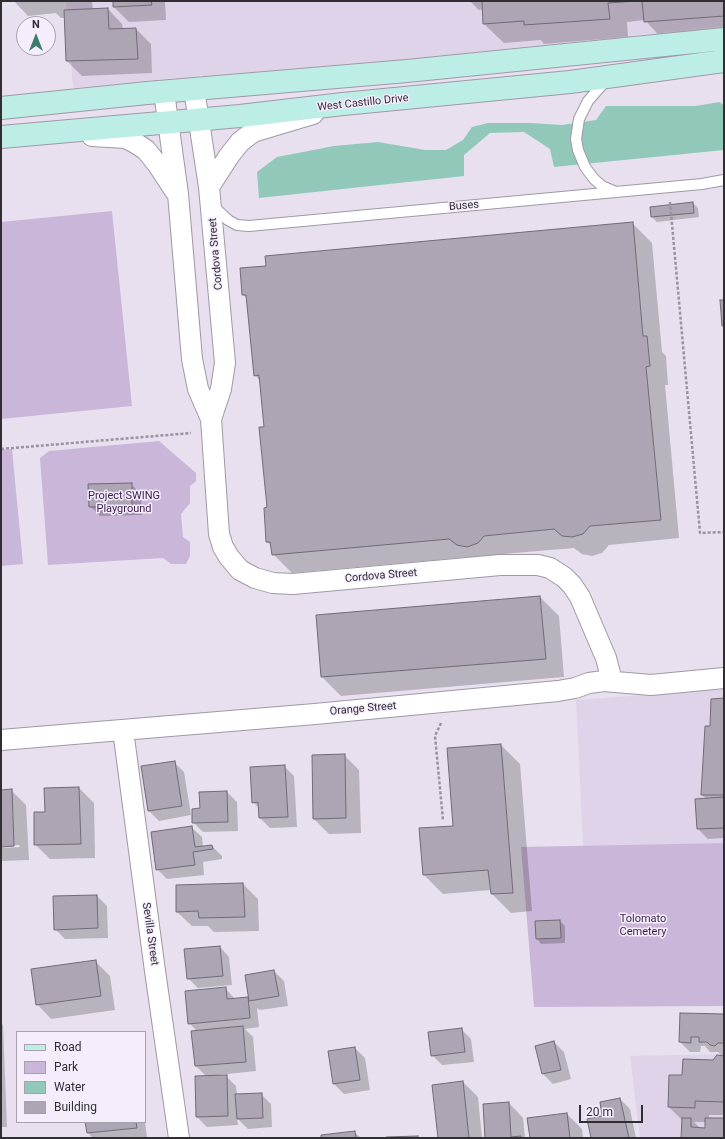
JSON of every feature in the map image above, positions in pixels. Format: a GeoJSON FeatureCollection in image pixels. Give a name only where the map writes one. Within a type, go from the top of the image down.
{"type":"FeatureCollection","features":[{"type":"Feature","properties":{"kind":"main road"},"geometry":{"type":"LineString","coordinates":[[1,108],[194,89],[410,71],[724,39]]}},
{"type":"Feature","properties":{"kind":"main road","name":"West Castillo Drive"},"geometry":{"type":"LineString","coordinates":[[1,137],[199,120],[343,104],[570,82],[724,61]]}},
{"type":"Feature","properties":{"kind":"street","name":"Cordova Street"},"geometry":{"type":"LineString","coordinates":[[194,89],[210,195],[225,363],[221,389],[211,425]]}},
{"type":"Feature","properties":{"kind":"street","name":"Cordova Street"},"geometry":{"type":"LineString","coordinates":[[164,92],[178,194],[192,359],[198,389],[211,425],[219,534],[228,557],[240,570],[255,578],[272,583],[293,584],[500,565],[538,565],[550,568],[564,577],[572,585],[580,597],[606,658],[612,681]]}},
{"type":"Feature","properties":{"kind":"street"},"geometry":{"type":"LineString","coordinates":[[210,195],[228,156],[240,142],[253,132],[343,104]]}},
{"type":"Feature","properties":{"kind":"street"},"geometry":{"type":"LineString","coordinates":[[52,132],[126,138],[146,150],[178,194]]}},
{"type":"Feature","properties":{"kind":"street","name":"Orange Street"},"geometry":{"type":"LineString","coordinates":[[1,740],[558,691],[575,688],[597,681],[651,685],[724,678]]}},
{"type":"Feature","properties":{"kind":"street","name":"Sevilla Street"},"geometry":{"type":"LineString","coordinates":[[123,730],[179,1138]]}},
{"type":"Feature","properties":{"kind":"lane"},"geometry":{"type":"LineString","coordinates":[[609,76],[588,101],[579,119],[576,139],[578,150],[585,167],[594,179],[602,186],[616,192]]}},
{"type":"Feature","properties":{"kind":"lane","name":"Buses"},"geometry":{"type":"LineString","coordinates":[[210,195],[228,220],[237,225],[248,226],[669,188],[710,184],[724,180]]}},
{"type":"Feature","properties":{"kind":"path"},"geometry":{"type":"LineString","coordinates":[[669,188],[700,533],[724,532]]}},
{"type":"Feature","properties":{"kind":"path"},"geometry":{"type":"LineString","coordinates":[[1,449],[211,425]]}},
{"type":"Feature","properties":{"kind":"path"},"geometry":{"type":"LineString","coordinates":[[441,718],[441,724],[435,736],[443,820]]}},
{"type":"Feature","properties":{"kind":"shaded area"},"geometry":{"type":"Polygon","coordinates":[[[66,1],[724,1],[724,26],[410,59],[202,75],[73,88],[66,1]]]}},
{"type":"Feature","properties":{"kind":"shaded area"},"geometry":{"type":"Polygon","coordinates":[[[724,689],[724,843],[583,846],[576,700],[724,689]]]}},
{"type":"Feature","properties":{"kind":"shaded area"},"geometry":{"type":"Polygon","coordinates":[[[724,1054],[724,1138],[640,1138],[630,1056],[724,1054]]]}},
{"type":"Feature","properties":{"kind":"green space"},"geometry":{"type":"Polygon","coordinates":[[[112,211],[132,406],[1,419],[1,222],[112,211]]]}},
{"type":"Feature","properties":{"kind":"green space","name":"Project SWING Playground"},"geometry":{"type":"Polygon","coordinates":[[[159,441],[196,473],[196,481],[190,486],[190,503],[181,514],[183,537],[190,542],[190,556],[186,564],[171,564],[163,558],[48,565],[40,458],[49,451],[159,441]]]}},
{"type":"Feature","properties":{"kind":"green space"},"geometry":{"type":"Polygon","coordinates":[[[12,449],[23,564],[1,566],[1,450],[12,449]]]}},
{"type":"Feature","properties":{"kind":"green space","name":"Tolomato Cemetery"},"geometry":{"type":"Polygon","coordinates":[[[724,843],[724,1006],[534,1007],[521,847],[724,843]]]}},
{"type":"Feature","properties":{"kind":"water"},"geometry":{"type":"Polygon","coordinates":[[[720,102],[724,106],[724,150],[554,167],[550,149],[524,132],[490,133],[464,155],[464,176],[259,198],[257,172],[277,157],[334,146],[378,142],[425,150],[446,150],[463,140],[472,127],[488,123],[562,125],[596,120],[606,106],[695,106],[720,102]]]}},
{"type":"Feature","properties":{"kind":"building"},"geometry":{"type":"Polygon","coordinates":[[[113,1],[151,1],[152,5],[113,7],[113,1]]]}},
{"type":"Feature","properties":{"kind":"building"},"geometry":{"type":"Polygon","coordinates":[[[482,1],[636,1],[608,3],[610,19],[524,25],[524,21],[483,24],[482,1]]]}},
{"type":"Feature","properties":{"kind":"building"},"geometry":{"type":"Polygon","coordinates":[[[642,1],[724,1],[724,16],[644,22],[642,1]]]}},
{"type":"Feature","properties":{"kind":"building"},"geometry":{"type":"Polygon","coordinates":[[[108,8],[109,29],[136,28],[138,59],[66,61],[64,10],[108,8]]]}},
{"type":"Feature","properties":{"kind":"building"},"geometry":{"type":"Polygon","coordinates":[[[693,202],[694,213],[651,217],[650,207],[693,202]]]}},
{"type":"Feature","properties":{"kind":"building"},"geometry":{"type":"Polygon","coordinates":[[[633,222],[643,336],[647,336],[650,366],[646,367],[661,520],[590,526],[583,534],[572,537],[562,536],[554,529],[484,536],[478,543],[467,547],[457,545],[449,539],[272,555],[270,542],[266,542],[264,508],[267,507],[259,427],[264,427],[259,375],[254,376],[246,295],[242,295],[240,268],[266,266],[265,256],[633,222]]]}},
{"type":"Feature","properties":{"kind":"building"},"geometry":{"type":"Polygon","coordinates":[[[720,300],[724,300],[724,326],[722,326],[720,300]]]}},
{"type":"Feature","properties":{"kind":"building"},"geometry":{"type":"Polygon","coordinates":[[[132,483],[132,506],[89,507],[88,484],[132,483]]]}},
{"type":"Feature","properties":{"kind":"building"},"geometry":{"type":"Polygon","coordinates":[[[540,596],[546,659],[321,677],[316,615],[540,596]]]}},
{"type":"Feature","properties":{"kind":"building"},"geometry":{"type":"Polygon","coordinates":[[[724,698],[724,795],[701,795],[705,726],[710,726],[711,699],[724,698]]]}},
{"type":"Feature","properties":{"kind":"building"},"geometry":{"type":"Polygon","coordinates":[[[501,744],[513,893],[491,894],[488,870],[423,875],[419,828],[453,826],[447,748],[501,744]]]}},
{"type":"Feature","properties":{"kind":"building"},"geometry":{"type":"Polygon","coordinates":[[[345,754],[346,818],[313,819],[312,755],[345,754]]]}},
{"type":"Feature","properties":{"kind":"building"},"geometry":{"type":"Polygon","coordinates":[[[175,761],[182,806],[148,811],[141,766],[175,761]]]}},
{"type":"Feature","properties":{"kind":"building"},"geometry":{"type":"Polygon","coordinates":[[[285,765],[288,817],[259,818],[258,802],[252,803],[250,767],[285,765]]]}},
{"type":"Feature","properties":{"kind":"building"},"geometry":{"type":"Polygon","coordinates":[[[79,787],[81,844],[34,845],[34,812],[45,812],[44,788],[79,787]]]}},
{"type":"Feature","properties":{"kind":"building"},"geometry":{"type":"Polygon","coordinates":[[[12,789],[14,846],[1,847],[1,790],[12,789]]]}},
{"type":"Feature","properties":{"kind":"building"},"geometry":{"type":"Polygon","coordinates":[[[227,791],[228,822],[192,823],[192,809],[200,808],[199,792],[227,791]]]}},
{"type":"Feature","properties":{"kind":"building"},"geometry":{"type":"Polygon","coordinates":[[[724,797],[724,828],[697,829],[695,799],[724,797]]]}},
{"type":"Feature","properties":{"kind":"building"},"geometry":{"type":"Polygon","coordinates":[[[192,826],[195,847],[212,845],[213,849],[193,852],[195,865],[156,870],[151,832],[192,826]]]}},
{"type":"Feature","properties":{"kind":"building"},"geometry":{"type":"Polygon","coordinates":[[[243,883],[245,917],[199,918],[198,911],[176,912],[176,885],[243,883]]]}},
{"type":"Feature","properties":{"kind":"building"},"geometry":{"type":"Polygon","coordinates":[[[97,895],[98,928],[54,930],[53,896],[97,895]]]}},
{"type":"Feature","properties":{"kind":"building"},"geometry":{"type":"Polygon","coordinates":[[[560,920],[561,938],[536,939],[535,921],[560,920]]]}},
{"type":"Feature","properties":{"kind":"building"},"geometry":{"type":"Polygon","coordinates":[[[220,946],[223,976],[187,979],[184,949],[220,946]]]}},
{"type":"Feature","properties":{"kind":"building"},"geometry":{"type":"Polygon","coordinates":[[[96,960],[101,996],[36,1005],[31,969],[96,960]]]}},
{"type":"Feature","properties":{"kind":"building"},"geometry":{"type":"Polygon","coordinates":[[[274,970],[279,996],[249,1001],[245,975],[274,970]]]}},
{"type":"Feature","properties":{"kind":"building"},"geometry":{"type":"Polygon","coordinates":[[[226,987],[227,999],[248,997],[250,1018],[188,1024],[185,991],[226,987]]]}},
{"type":"Feature","properties":{"kind":"building"},"geometry":{"type":"Polygon","coordinates":[[[680,1013],[724,1014],[724,1043],[718,1043],[715,1046],[710,1045],[707,1042],[699,1042],[699,1037],[691,1037],[691,1043],[679,1042],[680,1013]]]}},
{"type":"Feature","properties":{"kind":"building"},"geometry":{"type":"Polygon","coordinates":[[[243,1026],[246,1062],[195,1066],[191,1031],[243,1026]]]}},
{"type":"Feature","properties":{"kind":"building"},"geometry":{"type":"Polygon","coordinates":[[[462,1028],[465,1052],[431,1056],[428,1032],[462,1028]]]}},
{"type":"Feature","properties":{"kind":"building"},"geometry":{"type":"Polygon","coordinates":[[[554,1041],[561,1070],[542,1074],[535,1046],[554,1041]]]}},
{"type":"Feature","properties":{"kind":"building"},"geometry":{"type":"Polygon","coordinates":[[[355,1047],[360,1080],[333,1084],[328,1051],[355,1047]]]}},
{"type":"Feature","properties":{"kind":"building"},"geometry":{"type":"Polygon","coordinates":[[[717,1055],[724,1056],[724,1102],[695,1101],[695,1108],[668,1107],[669,1075],[682,1075],[683,1059],[713,1060],[717,1055]]]}},
{"type":"Feature","properties":{"kind":"building"},"geometry":{"type":"Polygon","coordinates":[[[227,1075],[228,1116],[196,1117],[195,1076],[227,1075]]]}},
{"type":"Feature","properties":{"kind":"building"},"geometry":{"type":"Polygon","coordinates":[[[463,1081],[469,1138],[438,1138],[432,1085],[463,1081]]]}},
{"type":"Feature","properties":{"kind":"building"},"geometry":{"type":"Polygon","coordinates":[[[262,1093],[263,1118],[237,1119],[235,1094],[262,1093]]]}},
{"type":"Feature","properties":{"kind":"building"},"geometry":{"type":"Polygon","coordinates":[[[620,1098],[629,1138],[591,1138],[587,1119],[602,1116],[600,1102],[620,1098]]]}},
{"type":"Feature","properties":{"kind":"building"},"geometry":{"type":"Polygon","coordinates":[[[509,1102],[511,1137],[521,1136],[521,1138],[485,1138],[483,1104],[509,1102]]]}},
{"type":"Feature","properties":{"kind":"building"},"geometry":{"type":"Polygon","coordinates":[[[567,1113],[570,1138],[530,1138],[527,1118],[567,1113]]]}},
{"type":"Feature","properties":{"kind":"building"},"geometry":{"type":"Polygon","coordinates":[[[682,1118],[691,1118],[691,1127],[705,1128],[705,1118],[724,1118],[724,1138],[681,1138],[682,1118]]]}},
{"type":"Feature","properties":{"kind":"building"},"geometry":{"type":"Polygon","coordinates":[[[85,1123],[136,1123],[137,1128],[87,1133],[85,1123]]]}},
{"type":"Feature","properties":{"kind":"building"},"geometry":{"type":"Polygon","coordinates":[[[355,1131],[356,1138],[321,1138],[321,1135],[355,1131]]]}},
{"type":"Feature","properties":{"kind":"building"},"geometry":{"type":"Polygon","coordinates":[[[418,1136],[418,1138],[386,1138],[386,1137],[418,1136]]]}}]}
